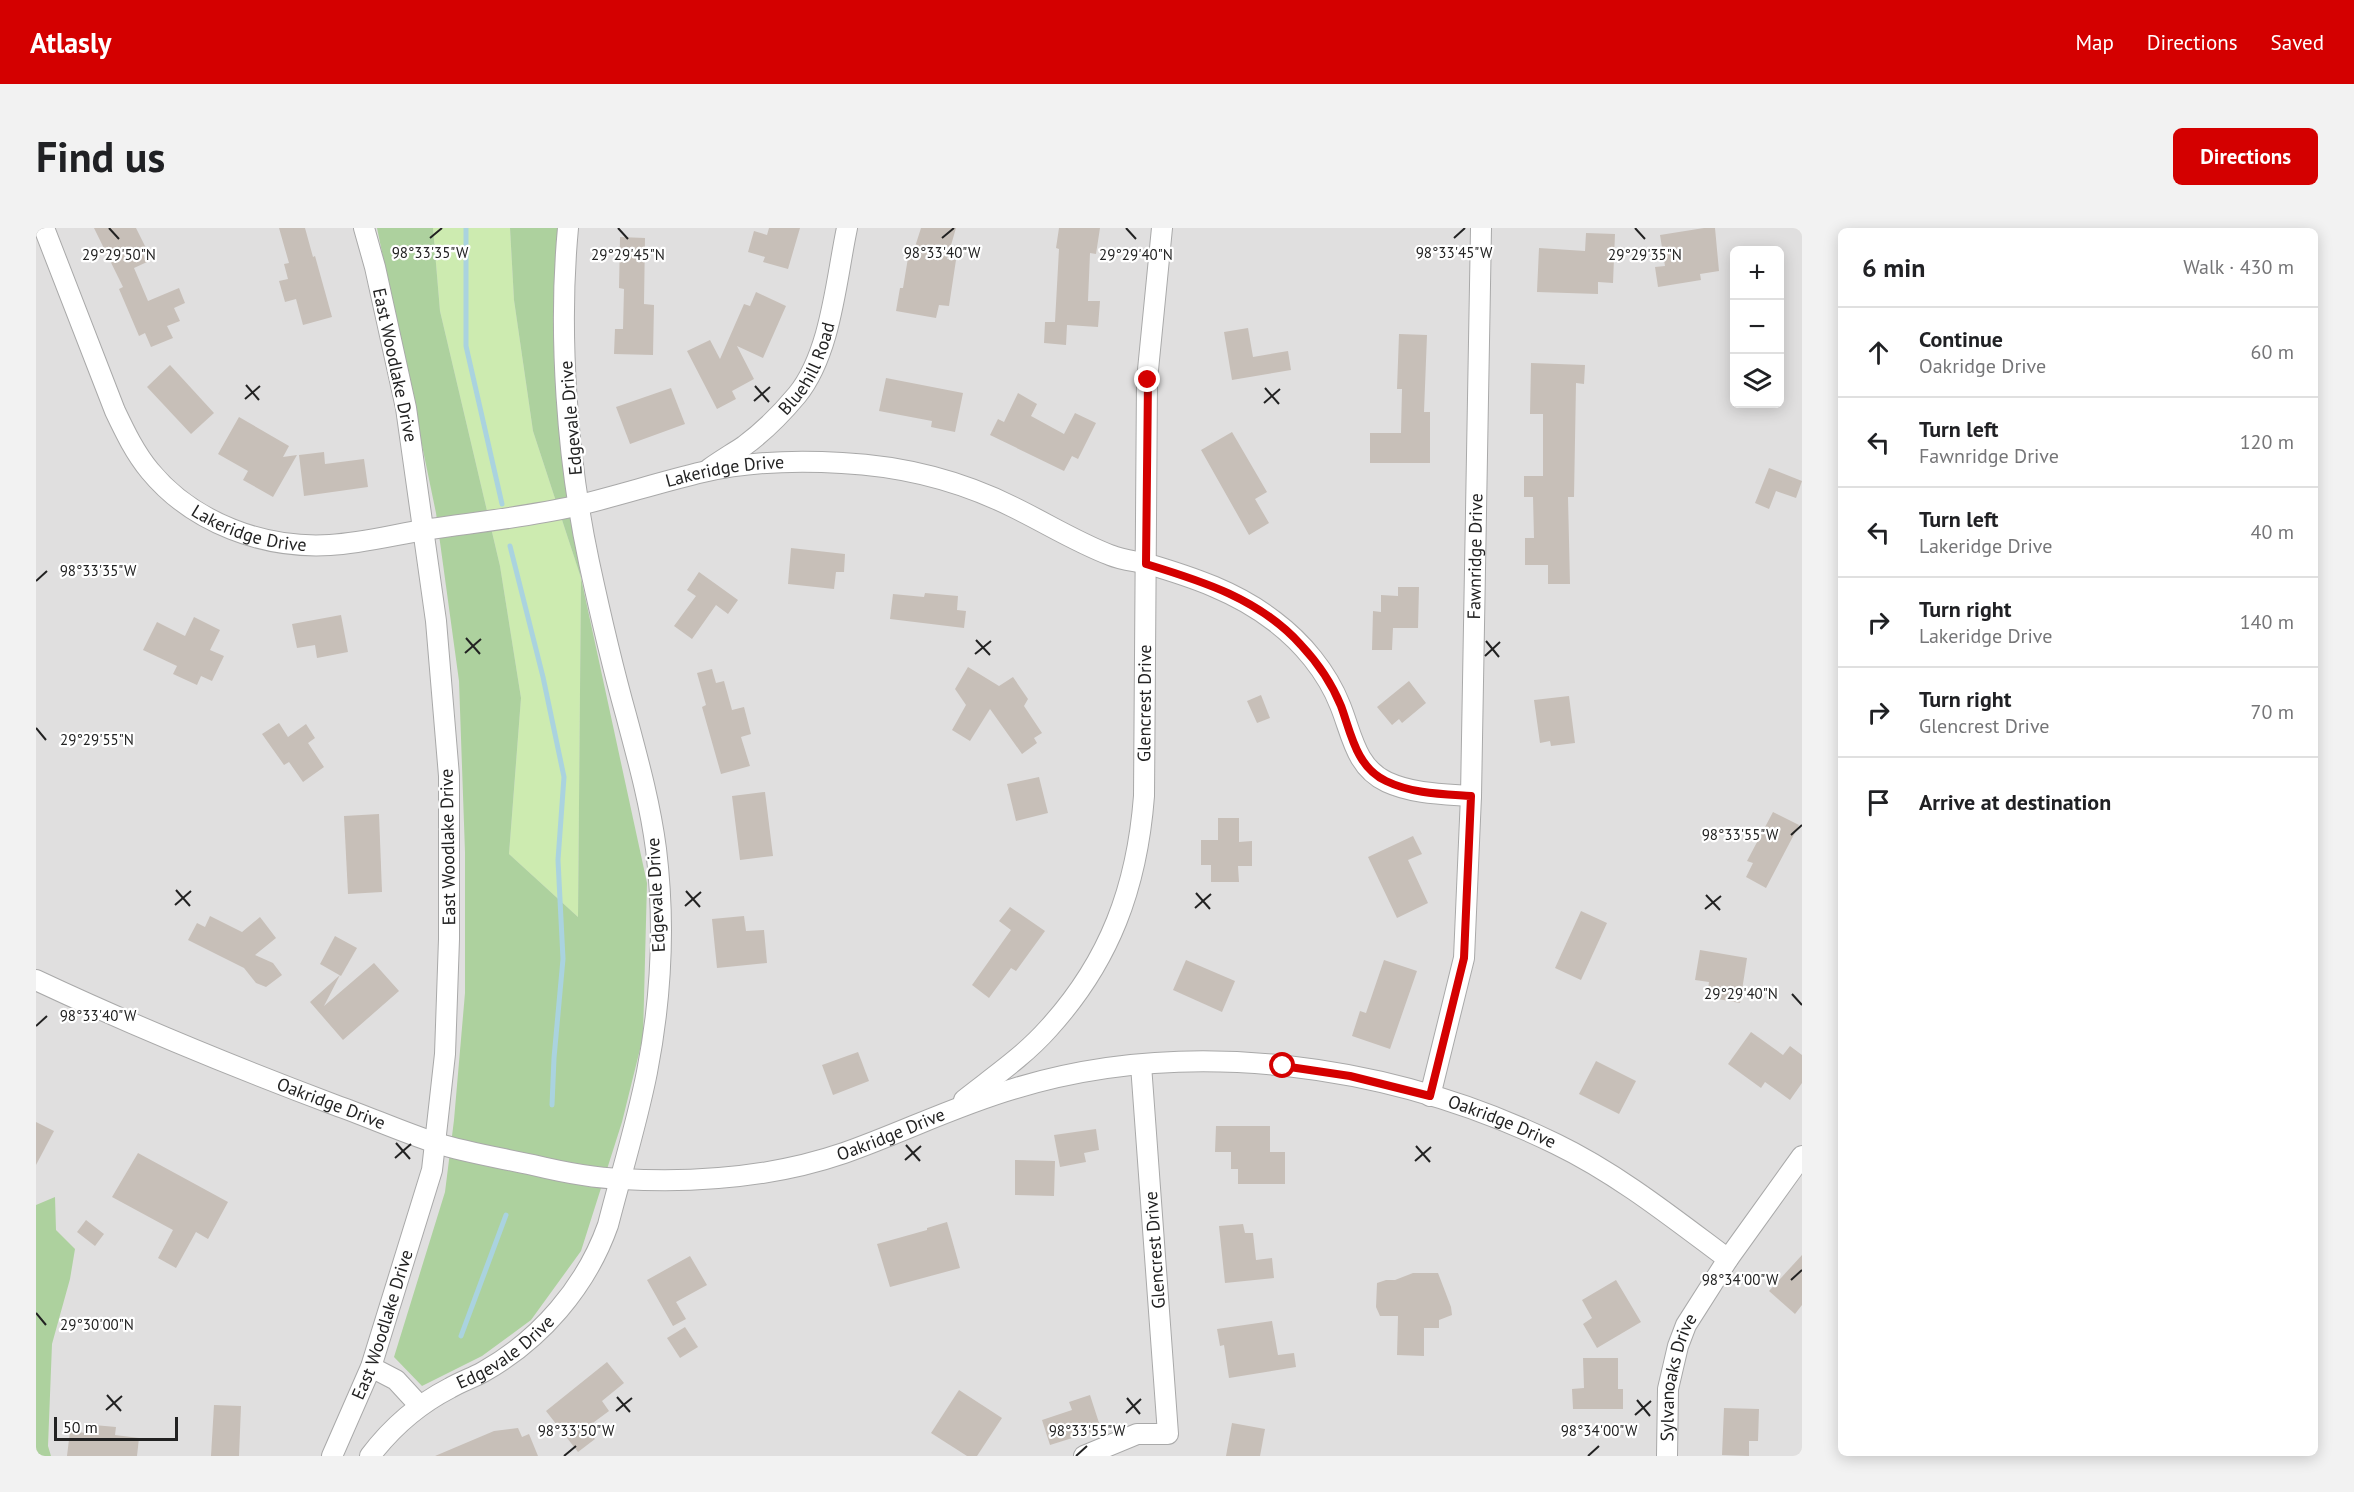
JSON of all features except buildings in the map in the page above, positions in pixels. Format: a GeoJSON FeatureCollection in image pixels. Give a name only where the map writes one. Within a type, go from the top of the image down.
{"type":"FeatureCollection","features":[{"type":"Feature","properties":{"kind":"street","name":"Lakeridge Drive"},"geometry":{"type":"LineString","coordinates":[[44,228],[115,411],[128,437],[148,468],[177,498],[216,522],[237,531],[286,543],[332,545],[552,511],[706,471],[798,461],[884,466],[971,488],[1014,507],[1079,542],[1115,557],[1146,564],[1226,591],[1274,620],[1299,643],[1316,663],[1340,704],[1354,747],[1366,766],[1384,781],[1413,791],[1471,796]]}},
{"type":"Feature","properties":{"kind":"street","name":"East Woodlake Drive"},"geometry":{"type":"LineString","coordinates":[[332,1456],[371,1366],[424,1200],[436,1143],[445,1054],[449,939],[449,776],[436,621],[406,408],[375,267],[364,228]]}},
{"type":"Feature","properties":{"kind":"street","name":"Edgevale Drive"},"geometry":{"type":"LineString","coordinates":[[370,1456],[396,1425],[419,1406],[507,1357],[551,1318],[570,1296],[601,1246],[647,1072],[658,996],[661,919],[656,849],[641,766],[626,715],[589,561],[580,505],[566,381],[563,280],[568,228]]}},
{"type":"Feature","properties":{"kind":"street","name":"Bluehill Road"},"geometry":{"type":"LineString","coordinates":[[706,471],[745,445],[771,423],[807,382],[816,363],[827,325],[846,228]]}},
{"type":"Feature","properties":{"kind":"street","name":"Glencrest Drive"},"geometry":{"type":"LineString","coordinates":[[951,1110],[1024,1052],[1068,1005],[1093,972],[1111,939],[1125,899],[1141,832],[1143,796],[1148,380],[1162,228]]}},
{"type":"Feature","properties":{"kind":"street","name":"Fawnridge Drive"},"geometry":{"type":"LineString","coordinates":[[1430,1096],[1464,958],[1471,796],[1481,228]]}},
{"type":"Feature","properties":{"kind":"street","name":"Oakridge Drive"},"geometry":{"type":"LineString","coordinates":[[36,980],[198,1052],[436,1143],[563,1172],[620,1179],[690,1179],[773,1171],[839,1155],[951,1110],[1011,1089],[1096,1069],[1212,1062],[1283,1066],[1350,1076],[1430,1096],[1497,1118],[1559,1145],[1624,1182],[1728,1259]]}},
{"type":"Feature","properties":{"kind":"street","name":"Glencrest Drive"},"geometry":{"type":"LineString","coordinates":[[1084,1456],[1137,1434],[1168,1434],[1141,1065]]}},
{"type":"Feature","properties":{"kind":"street","name":"Sylvanoaks Drive"},"geometry":{"type":"LineString","coordinates":[[1666,1456],[1668,1389],[1678,1346],[1697,1306],[1802,1156]]}},
{"type":"Feature","properties":{"kind":"street"},"geometry":{"type":"LineString","coordinates":[[371,1366],[396,1380],[419,1406]]}},
{"type":"Feature","properties":{"kind":"shaded area"},"geometry":{"type":"Polygon","coordinates":[[[36,228],[1802,228],[1802,1456],[36,1456],[36,228]]]}},
{"type":"Feature","properties":{"kind":"green space"},"geometry":{"type":"Polygon","coordinates":[[[377,228],[433,228],[440,311],[500,566],[521,698],[509,854],[578,917],[581,578],[647,883],[643,1037],[622,1122],[581,1251],[531,1320],[482,1356],[422,1386],[394,1357],[445,1192],[454,1120],[465,993],[465,852],[459,681],[436,513],[377,228]]]}},
{"type":"Feature","properties":{"kind":"green space"},"geometry":{"type":"Polygon","coordinates":[[[433,228],[510,228],[514,300],[533,431],[581,578],[578,917],[509,854],[521,698],[500,566],[440,311],[433,228]]]}},
{"type":"Feature","properties":{"kind":"green space"},"geometry":{"type":"Polygon","coordinates":[[[510,228],[559,228],[555,259],[557,396],[581,578],[533,431],[514,300],[510,228]]]}},
{"type":"Feature","properties":{"kind":"green space"},"geometry":{"type":"Polygon","coordinates":[[[55,1197],[56,1230],[75,1249],[70,1279],[52,1344],[48,1446],[51,1456],[36,1456],[36,1205],[55,1197]]]}},
{"type":"Feature","properties":{"kind":"waterway"},"geometry":{"type":"LineString","coordinates":[[466,228],[466,346],[502,504]]}},
{"type":"Feature","properties":{"kind":"waterway"},"geometry":{"type":"LineString","coordinates":[[510,546],[543,677],[564,777],[558,860],[563,959],[552,1105]]}},
{"type":"Feature","properties":{"kind":"waterway"},"geometry":{"type":"LineString","coordinates":[[461,1336],[506,1215]]}},
{"type":"Feature","properties":{"kind":"route"},"geometry":{"type":"LineString","coordinates":[[1148,380],[1146,564],[1226,591],[1274,620],[1299,643],[1316,663],[1340,704],[1354,747],[1366,766],[1384,781],[1413,791],[1471,796],[1464,958],[1430,1096],[1350,1076],[1283,1066]]}}]}
